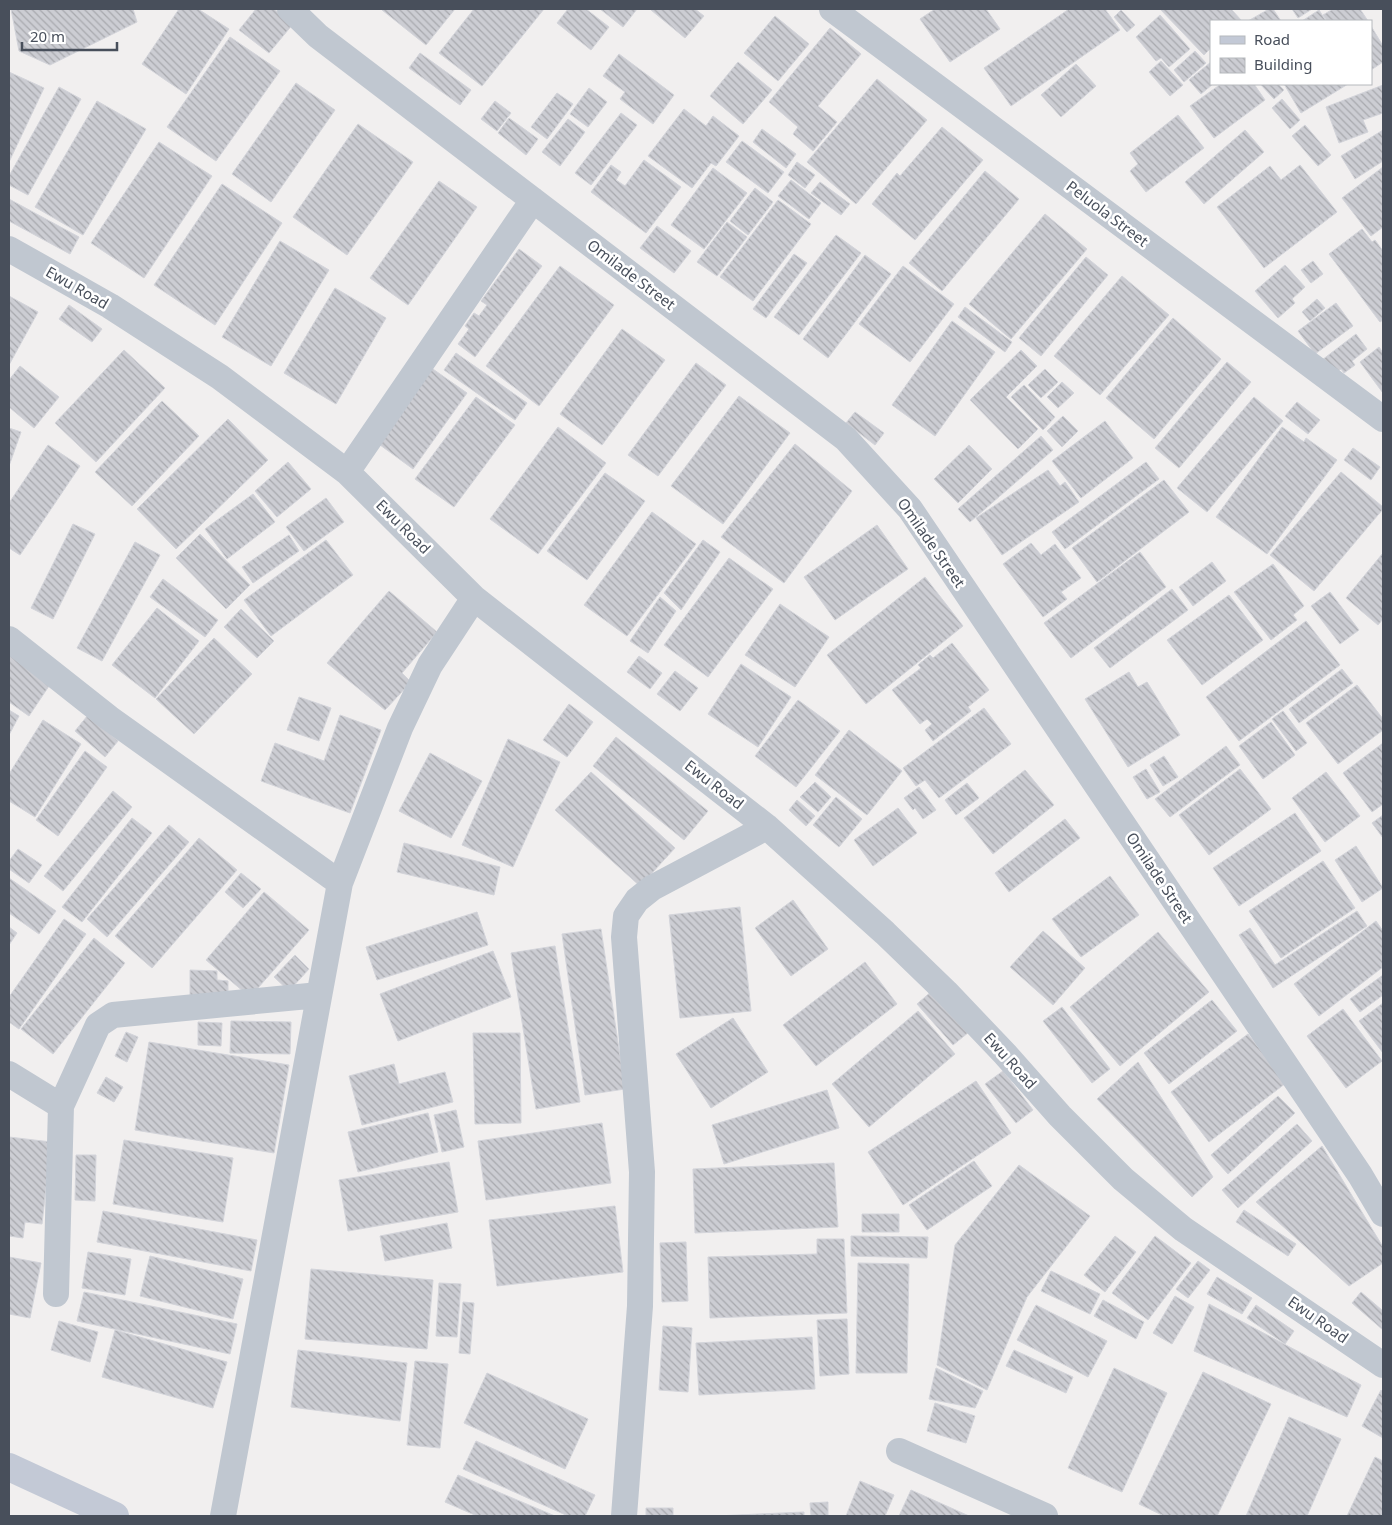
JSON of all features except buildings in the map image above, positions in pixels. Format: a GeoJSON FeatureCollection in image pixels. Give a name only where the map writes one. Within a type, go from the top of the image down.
{"type":"FeatureCollection","features":[{"type":"Feature","properties":{"kind":"main road"},"geometry":{"type":"LineString","coordinates":[[9,1467],[115,1516]]}},
{"type":"Feature","properties":{"kind":"street","name":"Omilade Street"},"geometry":{"type":"LineString","coordinates":[[290,9],[318,36],[846,439],[910,509],[1360,1175],[1383,1214]]}},
{"type":"Feature","properties":{"kind":"street","name":"Peluola Street"},"geometry":{"type":"LineString","coordinates":[[832,9],[1383,418]]}},
{"type":"Feature","properties":{"kind":"street"},"geometry":{"type":"LineString","coordinates":[[347,472],[533,200]]}},
{"type":"Feature","properties":{"kind":"street","name":"Ewu Road"},"geometry":{"type":"LineString","coordinates":[[9,249],[110,306],[220,377],[347,472],[474,598],[767,827],[885,933],[946,992],[1060,1116],[1123,1179],[1183,1229],[1383,1365]]}},
{"type":"Feature","properties":{"kind":"street"},"geometry":{"type":"LineString","coordinates":[[223,1516],[340,883],[400,728],[430,665],[474,598]]}},
{"type":"Feature","properties":{"kind":"street"},"geometry":{"type":"LineString","coordinates":[[9,639],[109,718],[340,883]]}},
{"type":"Feature","properties":{"kind":"street"},"geometry":{"type":"LineString","coordinates":[[624,1516],[640,1306],[642,1172],[624,937],[626,916],[637,900],[652,888],[767,827]]}},
{"type":"Feature","properties":{"kind":"street"},"geometry":{"type":"LineString","coordinates":[[56,1294],[61,1106],[98,1025],[113,1015],[319,995]]}},
{"type":"Feature","properties":{"kind":"street"},"geometry":{"type":"LineString","coordinates":[[9,1074],[61,1106]]}},
{"type":"Feature","properties":{"kind":"street"},"geometry":{"type":"LineString","coordinates":[[899,1451],[1046,1516]]}}]}
